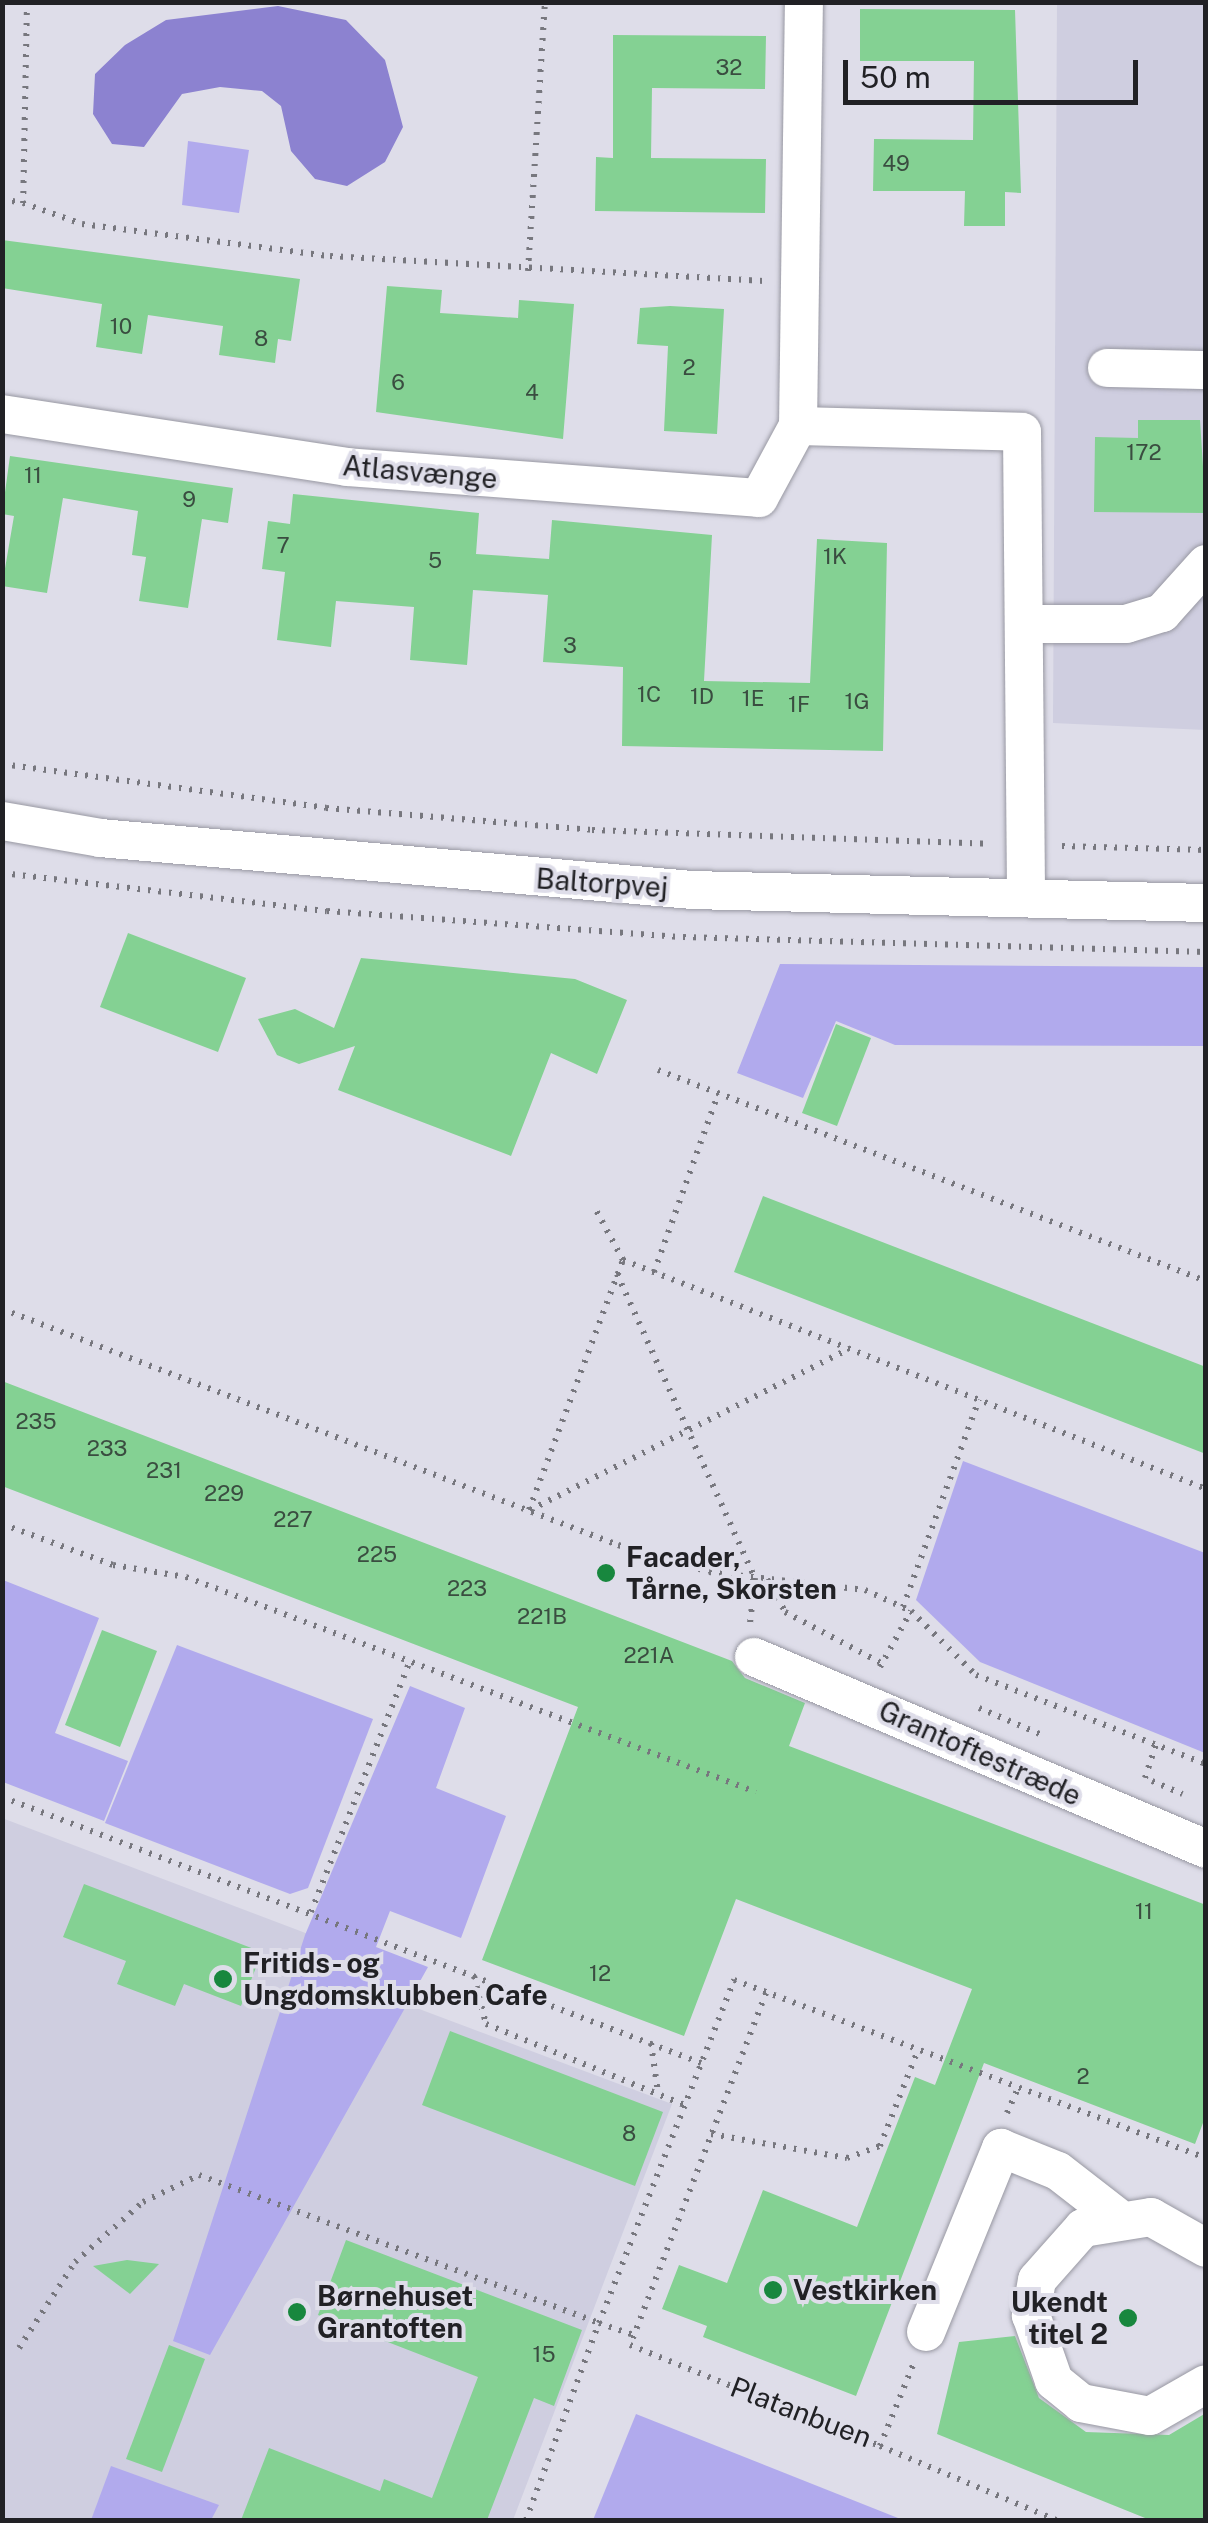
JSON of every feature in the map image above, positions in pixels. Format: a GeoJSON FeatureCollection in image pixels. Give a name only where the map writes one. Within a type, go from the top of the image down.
{"type":"FeatureCollection","features":[{"type":"Feature","properties":{"kind":"street","name":"Atlasvænge"},"geometry":{"type":"LineString","coordinates":[[2,414],[348,467],[759,498],[798,426],[804,2]]}},
{"type":"Feature","properties":{"kind":"street"},"geometry":{"type":"LineString","coordinates":[[1107,368],[1206,370]]}},
{"type":"Feature","properties":{"kind":"street"},"geometry":{"type":"LineString","coordinates":[[798,426],[1022,432],[1026,898]]}},
{"type":"Feature","properties":{"kind":"street"},"geometry":{"type":"LineString","coordinates":[[1025,624],[1126,624],[1162,613],[1206,564]]}},
{"type":"Feature","properties":{"kind":"street","name":"Baltorpvej"},"geometry":{"type":"LineString","coordinates":[[2,822],[445,872],[1206,903]]}},
{"type":"Feature","properties":{"kind":"street","name":"Grantoftestræde"},"geometry":{"type":"LineString","coordinates":[[754,1656],[1206,1849]]}},
{"type":"Feature","properties":{"kind":"street"},"geometry":{"type":"LineString","coordinates":[[926,2332],[1001,2148],[1058,2171],[1116,2216]]}},
{"type":"Feature","properties":{"kind":"street"},"geometry":{"type":"LineString","coordinates":[[1206,2248],[1152,2217],[1116,2216],[1083,2228],[1038,2280],[1037,2350],[1054,2381],[1115,2416],[1150,2416],[1206,2384]]}},
{"type":"Feature","properties":{"kind":"path"},"geometry":{"type":"LineString","coordinates":[[22,203],[27,2]]}},
{"type":"Feature","properties":{"kind":"path"},"geometry":{"type":"LineString","coordinates":[[528,272],[545,2]]}},
{"type":"Feature","properties":{"kind":"path"},"geometry":{"type":"LineString","coordinates":[[2,199],[82,224],[528,272],[802,283]]}},
{"type":"Feature","properties":{"kind":"path"},"geometry":{"type":"LineString","coordinates":[[2,764],[326,808],[592,830],[1206,850]]}},
{"type":"Feature","properties":{"kind":"path"},"geometry":{"type":"LineString","coordinates":[[2,873],[326,911],[683,938],[1206,952]]}},
{"type":"Feature","properties":{"kind":"path"},"geometry":{"type":"LineString","coordinates":[[658,1070],[1206,1281]]}},
{"type":"Feature","properties":{"kind":"path"},"geometry":{"type":"LineString","coordinates":[[654,1272],[718,1094]]}},
{"type":"Feature","properties":{"kind":"path"},"geometry":{"type":"LineString","coordinates":[[596,1210],[622,1260],[1206,1489]]}},
{"type":"Feature","properties":{"kind":"path"},"geometry":{"type":"LineString","coordinates":[[529,1511],[622,1260]]}},
{"type":"Feature","properties":{"kind":"path"},"geometry":{"type":"LineString","coordinates":[[617,1274],[755,1578],[750,1617]]}},
{"type":"Feature","properties":{"kind":"path"},"geometry":{"type":"LineString","coordinates":[[2,1308],[529,1511],[709,1572],[865,1590],[907,1609],[976,1675],[1206,1764]]}},
{"type":"Feature","properties":{"kind":"path"},"geometry":{"type":"LineString","coordinates":[[529,1511],[850,1349]]}},
{"type":"Feature","properties":{"kind":"path"},"geometry":{"type":"LineString","coordinates":[[767,1579],[786,1612],[882,1664],[907,1609],[979,1399]]}},
{"type":"Feature","properties":{"kind":"path"},"geometry":{"type":"LineString","coordinates":[[2,1524],[113,1565],[186,1577],[756,1792]]}},
{"type":"Feature","properties":{"kind":"path"},"geometry":{"type":"LineString","coordinates":[[310,1912],[410,1661]]}},
{"type":"Feature","properties":{"kind":"path"},"geometry":{"type":"LineString","coordinates":[[1146,1778],[1156,1745]]}},
{"type":"Feature","properties":{"kind":"path"},"geometry":{"type":"LineString","coordinates":[[2,1797],[701,2063]]}},
{"type":"Feature","properties":{"kind":"path"},"geometry":{"type":"LineString","coordinates":[[474,1975],[486,2024],[684,2105]]}},
{"type":"Feature","properties":{"kind":"path"},"geometry":{"type":"LineString","coordinates":[[526,2520],[734,1980],[1206,2158]]}},
{"type":"Feature","properties":{"kind":"path"},"geometry":{"type":"LineString","coordinates":[[19,2348],[75,2262],[143,2202],[199,2175],[634,2335],[766,1994]]}},
{"type":"Feature","properties":{"kind":"path"},"geometry":{"type":"LineString","coordinates":[[651,2043],[658,2094]]}},
{"type":"Feature","properties":{"kind":"path"},"geometry":{"type":"LineString","coordinates":[[712,2134],[848,2158],[880,2146],[918,2050]]}},
{"type":"Feature","properties":{"kind":"path","name":"Platanbuen"},"geometry":{"type":"LineString","coordinates":[[634,2335],[630,2346],[880,2446],[926,2332]]}},
{"type":"Feature","properties":{"kind":"path"},"geometry":{"type":"LineString","coordinates":[[880,2446],[1056,2520]]}},
{"type":"Feature","properties":{"kind":"shaded area"},"geometry":{"type":"Polygon","coordinates":[[[1057,3],[1205,3],[1205,730],[1053,723],[1057,3]]]}},
{"type":"Feature","properties":{"kind":"shaded area"},"geometry":{"type":"Polygon","coordinates":[[[278,6],[346,20],[385,60],[403,127],[385,162],[347,186],[315,179],[291,151],[281,106],[262,91],[220,87],[182,94],[144,147],[112,144],[93,114],[95,74],[125,45],[166,20],[278,6]]]}},
{"type":"Feature","properties":{"kind":"shaded area"},"geometry":{"type":"Polygon","coordinates":[[[188,141],[249,150],[239,213],[182,205],[188,141]]]}},
{"type":"Feature","properties":{"kind":"shaded area"},"geometry":{"type":"Polygon","coordinates":[[[780,964],[1205,967],[1205,1046],[895,1045],[836,1021],[803,1098],[737,1073],[780,964]]]}},
{"type":"Feature","properties":{"kind":"shaded area"},"geometry":{"type":"Polygon","coordinates":[[[963,1461],[1205,1553],[1205,1753],[980,1662],[916,1600],[963,1461]]]}},
{"type":"Feature","properties":{"kind":"shaded area"},"geometry":{"type":"Polygon","coordinates":[[[3,1580],[99,1618],[55,1733],[128,1761],[104,1821],[3,1782],[3,1580]]]}},
{"type":"Feature","properties":{"kind":"shaded area"},"geometry":{"type":"Polygon","coordinates":[[[177,1645],[373,1719],[308,1888],[290,1894],[105,1823],[177,1645]]]}},
{"type":"Feature","properties":{"kind":"shaded area"},"geometry":{"type":"Polygon","coordinates":[[[410,1686],[465,1708],[436,1788],[506,1816],[461,1938],[390,1911],[376,1947],[428,1967],[210,2355],[173,2341],[305,1935],[410,1686]]]}},
{"type":"Feature","properties":{"kind":"shaded area","name":"Børnehuset Grantoften"},"geometry":{"type":"Polygon","coordinates":[[[2,1818],[369,1957],[358,1986],[672,2104],[513,2520],[3,2520],[2,1818]]]}},
{"type":"Feature","properties":{"kind":"shaded area"},"geometry":{"type":"Polygon","coordinates":[[[636,2414],[903,2520],[593,2520],[636,2414]]]}},
{"type":"Feature","properties":{"kind":"shaded area"},"geometry":{"type":"Polygon","coordinates":[[[111,2466],[219,2505],[211,2520],[91,2520],[111,2466]]]}},
{"type":"Feature","properties":{"kind":"building"},"geometry":{"type":"Polygon","coordinates":[[[860,9],[1015,10],[1021,193],[1005,192],[1005,226],[964,226],[965,191],[873,191],[874,139],[973,140],[974,61],[860,61],[860,9]]]}},
{"type":"Feature","properties":{"kind":"building"},"geometry":{"type":"Polygon","coordinates":[[[613,35],[766,36],[765,89],[652,88],[651,158],[766,159],[765,213],[595,211],[596,157],[613,158],[613,35]]]}},
{"type":"Feature","properties":{"kind":"building"},"geometry":{"type":"Polygon","coordinates":[[[2,240],[300,279],[291,341],[278,339],[275,363],[219,355],[223,326],[148,315],[142,354],[96,347],[102,304],[2,288],[2,240]]]}},
{"type":"Feature","properties":{"kind":"building"},"geometry":{"type":"Polygon","coordinates":[[[387,286],[442,290],[440,313],[518,318],[519,300],[574,304],[563,439],[376,412],[387,286]]]}},
{"type":"Feature","properties":{"kind":"building"},"geometry":{"type":"Polygon","coordinates":[[[640,308],[724,309],[717,434],[664,431],[668,346],[637,344],[640,308]]]}},
{"type":"Feature","properties":{"kind":"building"},"geometry":{"type":"Polygon","coordinates":[[[1138,420],[1200,420],[1206,513],[1094,512],[1095,437],[1138,438],[1138,420]]]}},
{"type":"Feature","properties":{"kind":"building"},"geometry":{"type":"Polygon","coordinates":[[[10,456],[233,488],[228,523],[202,519],[188,608],[139,601],[146,557],[132,555],[138,511],[63,498],[47,593],[2,586],[14,516],[2,514],[10,456]]]}},
{"type":"Feature","properties":{"kind":"building"},"geometry":{"type":"Polygon","coordinates":[[[293,494],[479,513],[476,554],[549,559],[552,520],[712,535],[704,681],[810,683],[817,539],[887,543],[883,751],[622,746],[623,667],[543,662],[548,595],[473,590],[467,665],[410,660],[414,607],[336,601],[331,647],[277,640],[285,572],[262,569],[268,521],[290,524],[293,494]]]}},
{"type":"Feature","properties":{"kind":"building"},"geometry":{"type":"Polygon","coordinates":[[[128,933],[246,978],[218,1052],[100,1007],[128,933]]]}},
{"type":"Feature","properties":{"kind":"building"},"geometry":{"type":"Polygon","coordinates":[[[361,958],[575,979],[627,1000],[597,1074],[551,1053],[511,1156],[338,1090],[355,1046],[299,1064],[277,1055],[258,1019],[295,1009],[334,1028],[361,958]]]}},
{"type":"Feature","properties":{"kind":"building"},"geometry":{"type":"Polygon","coordinates":[[[836,1024],[871,1038],[837,1126],[802,1113],[836,1024]]]}},
{"type":"Feature","properties":{"kind":"building"},"geometry":{"type":"Polygon","coordinates":[[[763,1196],[1206,1367],[1206,1454],[734,1272],[763,1196]]]}},
{"type":"Feature","properties":{"kind":"building"},"geometry":{"type":"Polygon","coordinates":[[[2,1381],[732,1661],[745,1678],[805,1703],[789,1746],[1206,1905],[1206,2115],[1195,2144],[984,2063],[856,2396],[703,2337],[707,2326],[662,2309],[679,2265],[727,2283],[763,2190],[857,2227],[915,2077],[935,2085],[972,1989],[736,1899],[684,2036],[482,1960],[578,1707],[2,1486],[2,1381]]]}},
{"type":"Feature","properties":{"kind":"building"},"geometry":{"type":"Polygon","coordinates":[[[102,1630],[157,1651],[120,1747],[65,1725],[102,1630]]]}},
{"type":"Feature","properties":{"kind":"building"},"geometry":{"type":"Polygon","coordinates":[[[84,1884],[262,1952],[241,2006],[184,1984],[175,2006],[117,1984],[126,1961],[63,1937],[84,1884]]]}},
{"type":"Feature","properties":{"kind":"building"},"geometry":{"type":"Polygon","coordinates":[[[450,2031],[663,2112],[635,2186],[422,2105],[450,2031]]]}},
{"type":"Feature","properties":{"kind":"building"},"geometry":{"type":"Polygon","coordinates":[[[346,2240],[582,2330],[554,2406],[534,2398],[487,2520],[241,2520],[269,2448],[380,2491],[384,2479],[432,2498],[478,2377],[318,2315],[346,2240]]]}},
{"type":"Feature","properties":{"kind":"building"},"geometry":{"type":"Polygon","coordinates":[[[127,2260],[159,2264],[130,2294],[93,2266],[127,2260]]]}},
{"type":"Feature","properties":{"kind":"building"},"geometry":{"type":"Polygon","coordinates":[[[1015,2336],[1039,2398],[1086,2432],[1169,2435],[1206,2413],[1206,2520],[1150,2520],[937,2434],[959,2342],[1015,2336]]]}},
{"type":"Feature","properties":{"kind":"building"},"geometry":{"type":"Polygon","coordinates":[[[169,2345],[205,2359],[162,2472],[126,2459],[169,2345]]]}},
{"type":"Feature","properties":{"kind":"place","name":"Facader, Tårne, Skorsten"},"geometry":{"type":"Point","coordinates":[606,1573]}},
{"type":"Feature","properties":{"kind":"place","name":"Fritids- og Ungdomsklubben Cafe"},"geometry":{"type":"Point","coordinates":[223,1979]}},
{"type":"Feature","properties":{"kind":"place","name":"Vestkirken"},"geometry":{"type":"Point","coordinates":[773,2290]}},
{"type":"Feature","properties":{"kind":"place","name":"Børnehuset Grantoften"},"geometry":{"type":"Point","coordinates":[297,2312]}},
{"type":"Feature","properties":{"kind":"place","name":"Ukendt titel 2"},"geometry":{"type":"Point","coordinates":[1128,2318]}}]}
